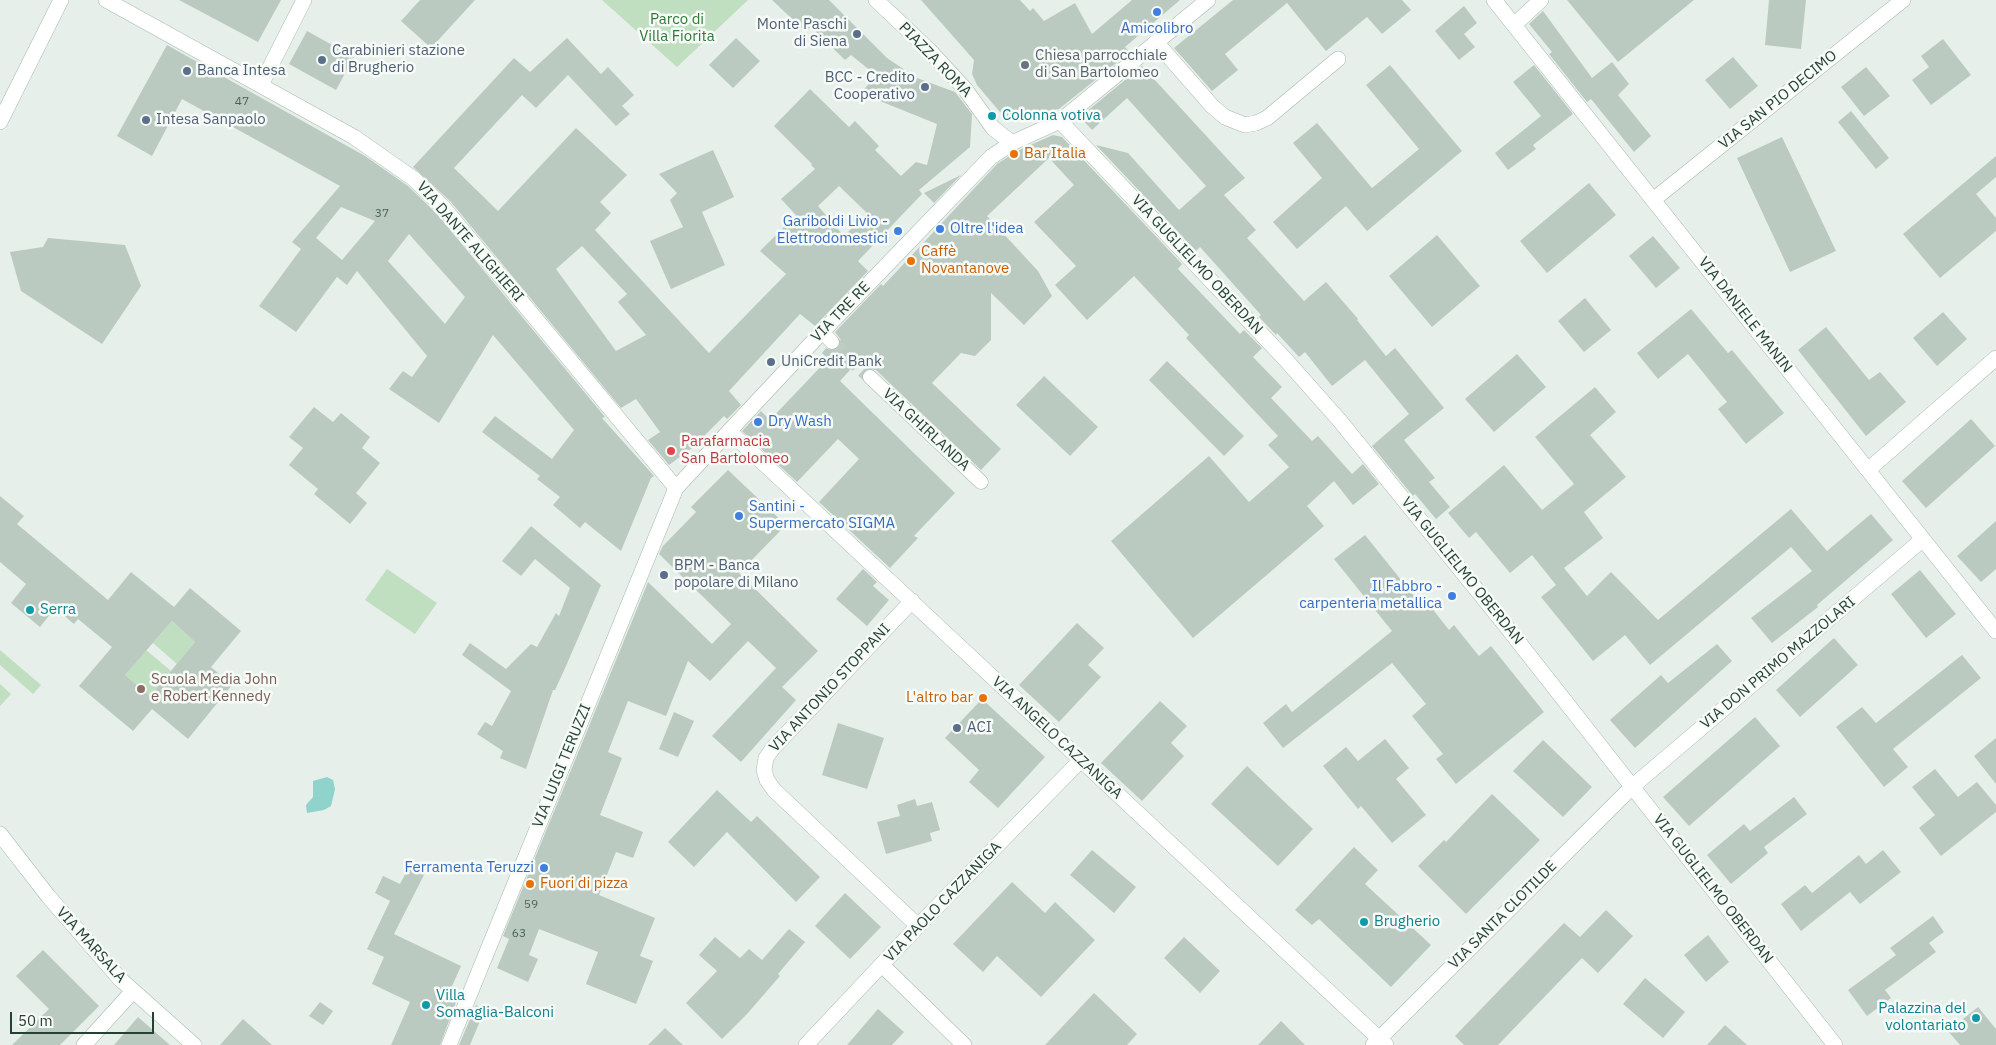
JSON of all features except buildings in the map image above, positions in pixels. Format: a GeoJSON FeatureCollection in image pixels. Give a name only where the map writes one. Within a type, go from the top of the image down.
{"type":"FeatureCollection","features":[{"type":"Feature","properties":{"kind":"street"},"geometry":{"type":"LineString","coordinates":[[0,122],[61,0]]}},
{"type":"Feature","properties":{"kind":"street","name":"VIA DANTE ALIGHIERI"},"geometry":{"type":"LineString","coordinates":[[106,0],[261,85],[384,156],[414,179],[437,200],[676,488]]}},
{"type":"Feature","properties":{"kind":"street"},"geometry":{"type":"LineString","coordinates":[[261,85],[304,0]]}},
{"type":"Feature","properties":{"kind":"street","name":"PIAZZA ROMA"},"geometry":{"type":"LineString","coordinates":[[876,0],[929,50],[966,89],[993,128],[1012,143]]}},
{"type":"Feature","properties":{"kind":"street","name":"VIA TRE RE"},"geometry":{"type":"LineString","coordinates":[[676,488],[729,431],[827,337],[991,157],[1012,143],[1060,121],[1208,0]]}},
{"type":"Feature","properties":{"kind":"street","name":"VIA DANIELE MANIN"},"geometry":{"type":"LineString","coordinates":[[1494,0],[1996,630]]}},
{"type":"Feature","properties":{"kind":"street"},"geometry":{"type":"LineString","coordinates":[[1514,25],[1542,0]]}},
{"type":"Feature","properties":{"kind":"street","name":"VIA SAN PIO DECIMO"},"geometry":{"type":"LineString","coordinates":[[1653,200],[1903,0]]}},
{"type":"Feature","properties":{"kind":"street"},"geometry":{"type":"LineString","coordinates":[[1156,42],[1216,110],[1231,120],[1245,125],[1256,123],[1266,118],[1338,59]]}},
{"type":"Feature","properties":{"kind":"street","name":"VIA GUGLIELMO OBERDAN"},"geometry":{"type":"LineString","coordinates":[[1060,121],[1329,408],[1633,786],[1835,1045]]}},
{"type":"Feature","properties":{"kind":"street"},"geometry":{"type":"LineString","coordinates":[[1868,470],[1996,358]]}},
{"type":"Feature","properties":{"kind":"street","name":"VIA GHIRLANDA"},"geometry":{"type":"LineString","coordinates":[[870,377],[981,482]]}},
{"type":"Feature","properties":{"kind":"street","name":"VIA ANGELO CAZZANIGA"},"geometry":{"type":"LineString","coordinates":[[729,431],[1081,760],[1379,1043]]}},
{"type":"Feature","properties":{"kind":"street","name":"VIA LUIGI TERUZZI"},"geometry":{"type":"LineString","coordinates":[[449,1045],[676,488]]}},
{"type":"Feature","properties":{"kind":"street","name":"VIA DON PRIMO MAZZOLARI"},"geometry":{"type":"LineString","coordinates":[[1633,786],[1923,539]]}},
{"type":"Feature","properties":{"kind":"street","name":"VIA ANTONIO STOPPANI"},"geometry":{"type":"LineString","coordinates":[[912,601],[773,748],[766,758],[764,770],[767,780],[774,790],[918,926]]}},
{"type":"Feature","properties":{"kind":"street","name":"VIA PAOLO CAZZANIGA"},"geometry":{"type":"LineString","coordinates":[[806,1045],[918,926],[1081,760]]}},
{"type":"Feature","properties":{"kind":"street","name":"VIA SANTA CLOTILDE"},"geometry":{"type":"LineString","coordinates":[[1379,1043],[1633,786]]}},
{"type":"Feature","properties":{"kind":"street","name":"VIA MARSALA"},"geometry":{"type":"LineString","coordinates":[[0,834],[48,896],[120,979],[194,1045]]}},
{"type":"Feature","properties":{"kind":"street"},"geometry":{"type":"LineString","coordinates":[[882,965],[964,1045]]}},
{"type":"Feature","properties":{"kind":"street"},"geometry":{"type":"LineString","coordinates":[[84,1045],[133,991]]}},
{"type":"Feature","properties":{"kind":"green space","name":"Parco di Villa Fiorita"},"geometry":{"type":"Polygon","coordinates":[[[602,0],[748,0],[677,67],[602,0]]]}},
{"type":"Feature","properties":{"kind":"green space"},"geometry":{"type":"Polygon","coordinates":[[[387,569],[437,603],[415,634],[365,600],[387,569]]]}},
{"type":"Feature","properties":{"kind":"green space"},"geometry":{"type":"Polygon","coordinates":[[[172,621],[195,642],[177,664],[153,643],[172,621]]]}},
{"type":"Feature","properties":{"kind":"green space"},"geometry":{"type":"Polygon","coordinates":[[[0,650],[41,685],[33,694],[0,665],[0,650]]]}},
{"type":"Feature","properties":{"kind":"green space"},"geometry":{"type":"Polygon","coordinates":[[[146,650],[171,671],[150,696],[125,675],[146,650]]]}},
{"type":"Feature","properties":{"kind":"green space"},"geometry":{"type":"Polygon","coordinates":[[[0,684],[11,694],[0,706],[0,684]]]}},
{"type":"Feature","properties":{"kind":"water"},"geometry":{"type":"Polygon","coordinates":[[[327,777],[333,780],[335,789],[331,806],[324,810],[307,813],[306,805],[313,797],[313,781],[327,777]]]}},
{"type":"Feature","properties":{"kind":"tunnel"},"geometry":{"type":"LineString","coordinates":[[832,342],[870,377]]}},
{"type":"Feature","properties":{"kind":"place","name":"Amicolibro"},"geometry":{"type":"Point","coordinates":[1157,12]}},
{"type":"Feature","properties":{"kind":"place","name":"Monte Paschi di Siena"},"geometry":{"type":"Point","coordinates":[857,34]}},
{"type":"Feature","properties":{"kind":"place","name":"Carabinieri stazione di Brugherio"},"geometry":{"type":"Point","coordinates":[322,60]}},
{"type":"Feature","properties":{"kind":"place","name":"Chiesa parrocchiale di San Bartolomeo"},"geometry":{"type":"Point","coordinates":[1025,65]}},
{"type":"Feature","properties":{"kind":"place","name":"Banca Intesa"},"geometry":{"type":"Point","coordinates":[187,71]}},
{"type":"Feature","properties":{"kind":"place","name":"BCC - Credito Cooperativo"},"geometry":{"type":"Point","coordinates":[925,87]}},
{"type":"Feature","properties":{"kind":"place","name":"Colonna votiva"},"geometry":{"type":"Point","coordinates":[992,116]}},
{"type":"Feature","properties":{"kind":"place","name":"Intesa Sanpaolo"},"geometry":{"type":"Point","coordinates":[146,120]}},
{"type":"Feature","properties":{"kind":"place","name":"Bar Italia"},"geometry":{"type":"Point","coordinates":[1014,154]}},
{"type":"Feature","properties":{"kind":"place","name":"Oltre l'idea"},"geometry":{"type":"Point","coordinates":[940,229]}},
{"type":"Feature","properties":{"kind":"place","name":"Gariboldi Livio - Elettrodomestici"},"geometry":{"type":"Point","coordinates":[898,231]}},
{"type":"Feature","properties":{"kind":"place","name":"Caffè Novantanove"},"geometry":{"type":"Point","coordinates":[911,261]}},
{"type":"Feature","properties":{"kind":"place","name":"UniCredit Bank"},"geometry":{"type":"Point","coordinates":[771,362]}},
{"type":"Feature","properties":{"kind":"place","name":"Dry Wash"},"geometry":{"type":"Point","coordinates":[758,422]}},
{"type":"Feature","properties":{"kind":"place","name":"Parafarmacia San Bartolomeo"},"geometry":{"type":"Point","coordinates":[671,451]}},
{"type":"Feature","properties":{"kind":"place","name":"Santini - Supermercato SIGMA"},"geometry":{"type":"Point","coordinates":[739,516]}},
{"type":"Feature","properties":{"kind":"place","name":"BPM - Banca popolare di Milano"},"geometry":{"type":"Point","coordinates":[664,575]}},
{"type":"Feature","properties":{"kind":"place","name":"Il Fabbro - carpenteria metallica"},"geometry":{"type":"Point","coordinates":[1452,596]}},
{"type":"Feature","properties":{"kind":"place","name":"Serra"},"geometry":{"type":"Point","coordinates":[30,610]}},
{"type":"Feature","properties":{"kind":"place","name":"Scuola Media John e Robert Kennedy"},"geometry":{"type":"Point","coordinates":[141,689]}},
{"type":"Feature","properties":{"kind":"place","name":"L'altro bar"},"geometry":{"type":"Point","coordinates":[983,698]}},
{"type":"Feature","properties":{"kind":"place","name":"ACI"},"geometry":{"type":"Point","coordinates":[957,728]}},
{"type":"Feature","properties":{"kind":"place","name":"Ferramenta Teruzzi"},"geometry":{"type":"Point","coordinates":[544,868]}},
{"type":"Feature","properties":{"kind":"place","name":"Fuori di pizza"},"geometry":{"type":"Point","coordinates":[530,884]}},
{"type":"Feature","properties":{"kind":"place","name":"Brugherio"},"geometry":{"type":"Point","coordinates":[1364,922]}},
{"type":"Feature","properties":{"kind":"place","name":"Villa Somaglia-Balconi"},"geometry":{"type":"Point","coordinates":[426,1005]}},
{"type":"Feature","properties":{"kind":"place","name":"Palazzina del volontariato"},"geometry":{"type":"Point","coordinates":[1976,1018]}}]}
